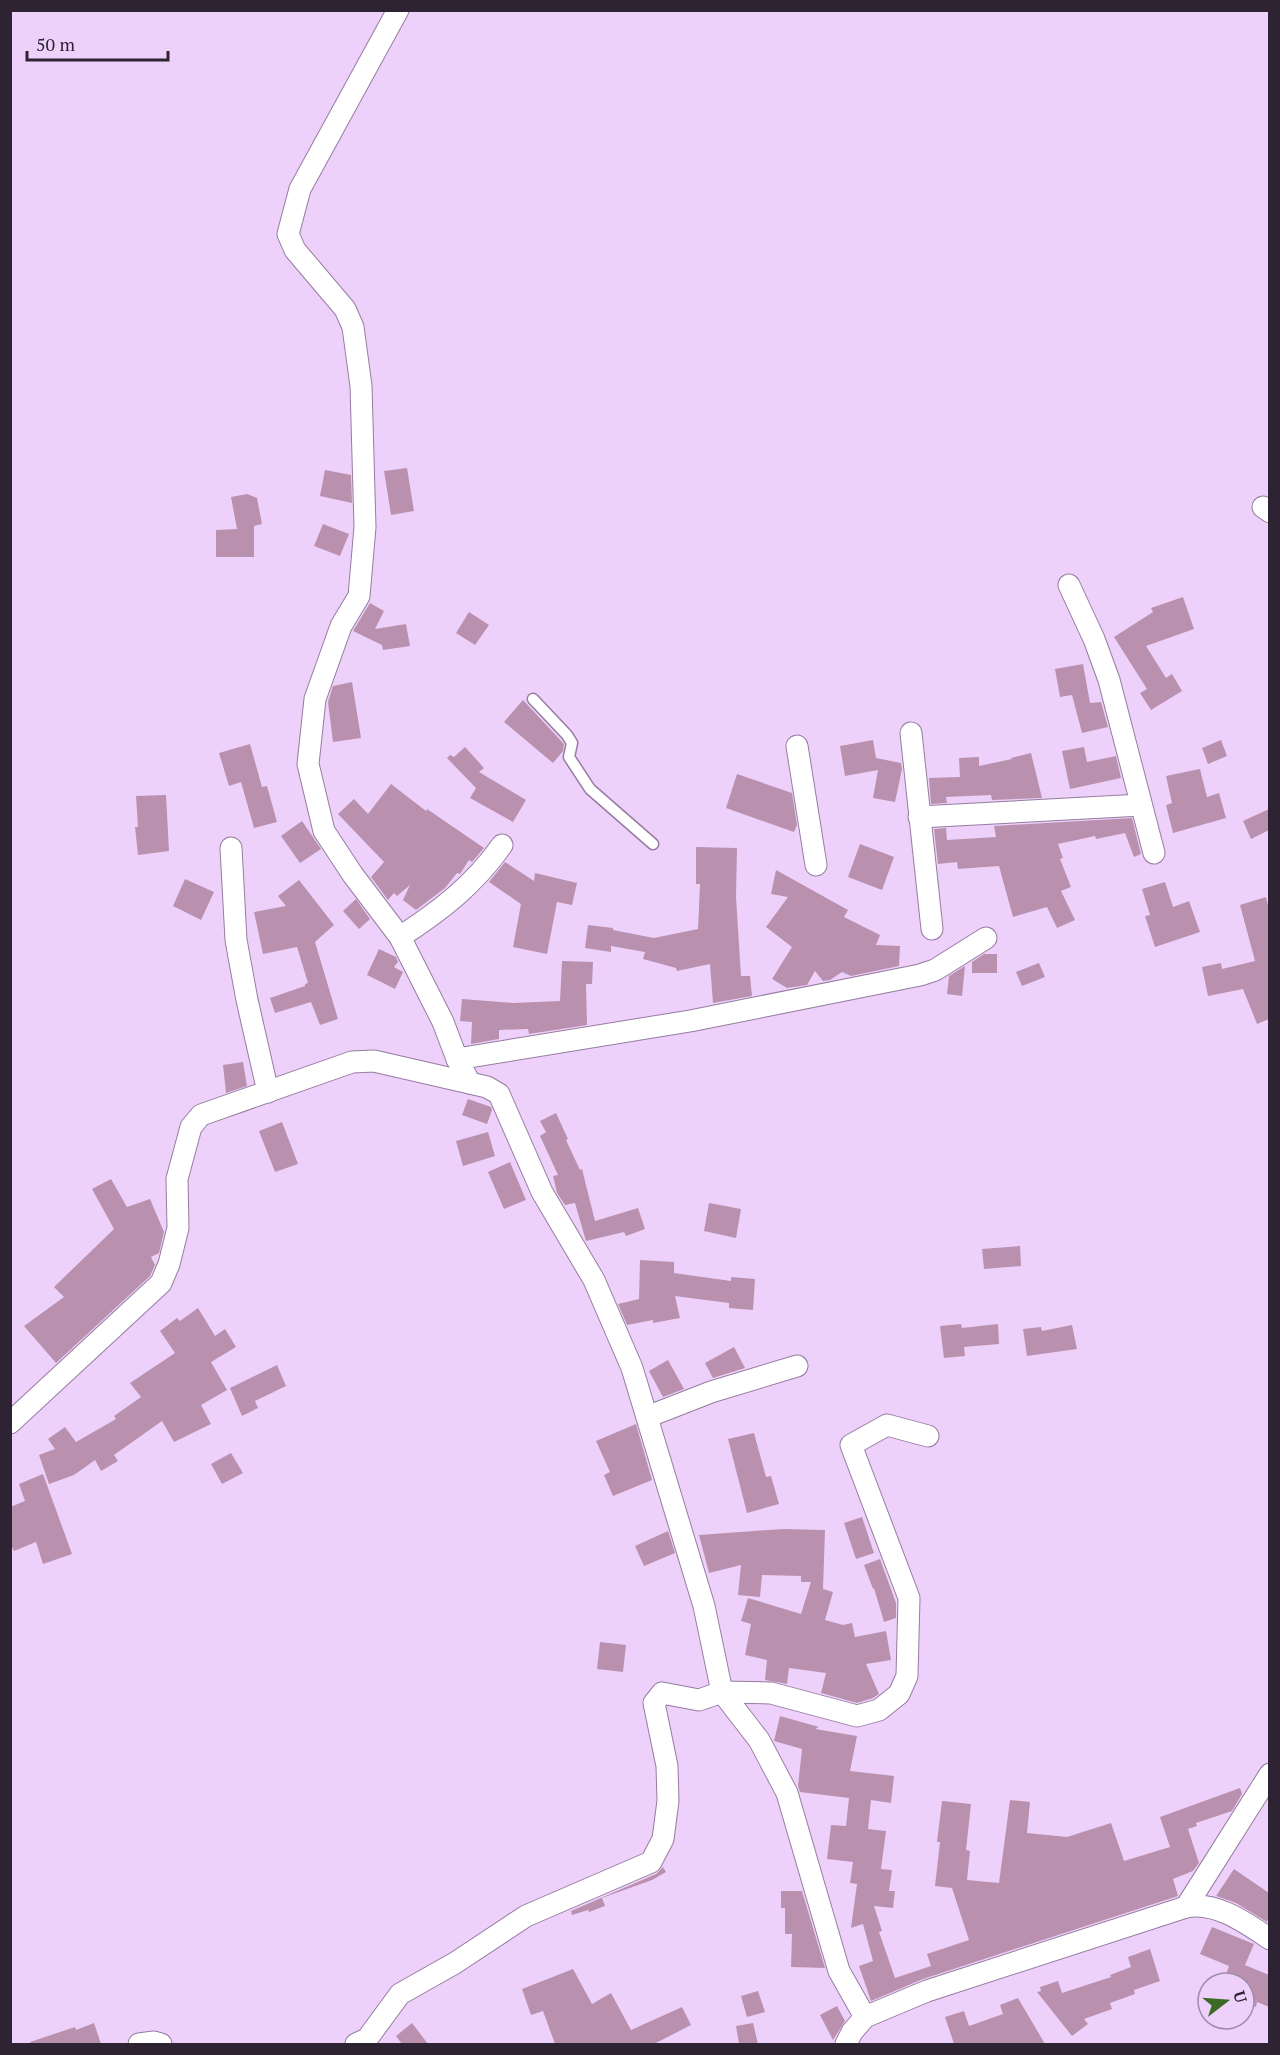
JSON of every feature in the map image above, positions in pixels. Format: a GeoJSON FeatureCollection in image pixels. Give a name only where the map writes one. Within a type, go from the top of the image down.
{"type":"FeatureCollection","features":[{"type":"Feature","properties":{"kind":"street"},"geometry":{"type":"LineString","coordinates":[[398,10],[300,189],[288,234],[294,250],[345,309],[353,327],[362,386],[365,526],[359,596],[341,626],[315,699],[308,764],[324,831],[400,937],[443,1022],[457,1059],[470,1083]]}},
{"type":"Feature","properties":{"kind":"street"},"geometry":{"type":"LineString","coordinates":[[1069,585],[1094,639],[1108,680],[1155,853]]}},
{"type":"Feature","properties":{"kind":"street"},"geometry":{"type":"LineString","coordinates":[[911,733],[932,929]]}},
{"type":"Feature","properties":{"kind":"street"},"geometry":{"type":"LineString","coordinates":[[797,746],[816,865]]}},
{"type":"Feature","properties":{"kind":"street"},"geometry":{"type":"LineString","coordinates":[[919,817],[1141,805]]}},
{"type":"Feature","properties":{"kind":"street"},"geometry":{"type":"LineString","coordinates":[[400,937],[462,893],[502,846]]}},
{"type":"Feature","properties":{"kind":"street"},"geometry":{"type":"LineString","coordinates":[[231,848],[236,940],[268,1092]]}},
{"type":"Feature","properties":{"kind":"street"},"geometry":{"type":"LineString","coordinates":[[457,1059],[690,1021],[920,975],[935,970],[986,938]]}},
{"type":"Feature","properties":{"kind":"street"},"geometry":{"type":"LineString","coordinates":[[10,1423],[160,1282],[169,1264],[178,1228],[177,1179],[191,1127],[201,1115],[352,1062],[374,1061],[487,1087],[499,1094],[542,1192],[594,1280],[632,1368],[704,1606],[722,1692],[759,1740],[787,1793],[839,1971],[865,2017]]}},
{"type":"Feature","properties":{"kind":"street"},"geometry":{"type":"LineString","coordinates":[[647,1418],[711,1392],[797,1366]]}},
{"type":"Feature","properties":{"kind":"street"},"geometry":{"type":"LineString","coordinates":[[364,2043],[400,1994],[455,1963],[526,1916],[651,1862],[663,1839],[668,1801],[667,1766],[654,1703],[662,1693],[699,1700],[722,1692],[771,1693],[857,1716],[879,1710],[899,1694],[907,1676],[909,1598],[851,1445],[887,1425],[928,1436]]}},
{"type":"Feature","properties":{"kind":"street"},"geometry":{"type":"LineString","coordinates":[[1186,1907],[1269,1774]]}},
{"type":"Feature","properties":{"kind":"street"},"geometry":{"type":"LineString","coordinates":[[846,2044],[852,2032],[865,2017],[927,1991],[1186,1907],[1197,1905],[1217,1909],[1248,1925],[1269,1940]]}},
{"type":"Feature","properties":{"kind":"street"},"geometry":{"type":"LineString","coordinates":[[139,2044],[154,2042],[160,2044]]}},
{"type":"Feature","properties":{"kind":"lane"},"geometry":{"type":"LineString","coordinates":[[533,699],[567,735],[572,743],[568,757],[590,789],[653,844]]}},
{"type":"Feature","properties":{"kind":"building"},"geometry":{"type":"Polygon","coordinates":[[[407,468],[414,511],[391,515],[384,471],[407,468]]]}},
{"type":"Feature","properties":{"kind":"building"},"geometry":{"type":"Polygon","coordinates":[[[325,470],[351,475],[352,503],[320,496],[325,470]]]}},
{"type":"Feature","properties":{"kind":"building"},"geometry":{"type":"Polygon","coordinates":[[[247,494],[257,498],[262,524],[254,526],[254,557],[216,557],[216,530],[237,529],[231,497],[247,494]]]}},
{"type":"Feature","properties":{"kind":"building"},"geometry":{"type":"Polygon","coordinates":[[[323,524],[349,534],[340,556],[314,546],[323,524]]]}},
{"type":"Feature","properties":{"kind":"building"},"geometry":{"type":"Polygon","coordinates":[[[1183,597],[1194,629],[1146,646],[1166,678],[1172,674],[1182,691],[1151,710],[1140,693],[1147,689],[1114,637],[1153,612],[1151,608],[1183,597]]]}},
{"type":"Feature","properties":{"kind":"building"},"geometry":{"type":"Polygon","coordinates":[[[370,603],[384,611],[375,629],[406,624],[410,646],[383,650],[382,645],[353,631],[370,603]]]}},
{"type":"Feature","properties":{"kind":"building"},"geometry":{"type":"Polygon","coordinates":[[[469,612],[489,625],[475,645],[456,633],[469,612]]]}},
{"type":"Feature","properties":{"kind":"building"},"geometry":{"type":"Polygon","coordinates":[[[1083,664],[1090,703],[1101,702],[1108,727],[1082,733],[1072,695],[1060,697],[1055,669],[1083,664]]]}},
{"type":"Feature","properties":{"kind":"building"},"geometry":{"type":"Polygon","coordinates":[[[352,682],[361,738],[333,742],[328,702],[333,686],[352,682]]]}},
{"type":"Feature","properties":{"kind":"building"},"geometry":{"type":"Polygon","coordinates":[[[523,700],[564,744],[563,751],[553,763],[504,722],[523,700]]]}},
{"type":"Feature","properties":{"kind":"building"},"geometry":{"type":"Polygon","coordinates":[[[873,740],[876,758],[901,763],[902,769],[895,802],[873,798],[878,770],[845,776],[840,746],[873,740]]]}},
{"type":"Feature","properties":{"kind":"building"},"geometry":{"type":"Polygon","coordinates":[[[1221,740],[1227,756],[1208,764],[1202,748],[1221,740]]]}},
{"type":"Feature","properties":{"kind":"building"},"geometry":{"type":"Polygon","coordinates":[[[250,744],[262,787],[267,786],[277,822],[254,828],[241,782],[229,786],[219,753],[250,744]]]}},
{"type":"Feature","properties":{"kind":"building"},"geometry":{"type":"Polygon","coordinates":[[[465,747],[484,768],[479,772],[526,800],[513,822],[470,798],[476,788],[447,758],[450,755],[454,757],[465,747]]]}},
{"type":"Feature","properties":{"kind":"building"},"geometry":{"type":"Polygon","coordinates":[[[1084,747],[1087,762],[1116,756],[1121,778],[1070,789],[1062,751],[1084,747]]]}},
{"type":"Feature","properties":{"kind":"building"},"geometry":{"type":"Polygon","coordinates":[[[1031,753],[1042,798],[992,800],[991,795],[946,797],[947,803],[931,804],[929,778],[960,777],[959,758],[979,757],[979,766],[1031,753]]]}},
{"type":"Feature","properties":{"kind":"building"},"geometry":{"type":"Polygon","coordinates":[[[1200,769],[1207,797],[1219,793],[1226,818],[1173,833],[1166,805],[1172,803],[1166,776],[1200,769]]]}},
{"type":"Feature","properties":{"kind":"building"},"geometry":{"type":"Polygon","coordinates":[[[737,774],[792,793],[797,825],[794,832],[726,808],[737,774]]]}},
{"type":"Feature","properties":{"kind":"building"},"geometry":{"type":"Polygon","coordinates":[[[391,784],[426,811],[427,809],[484,848],[472,862],[469,860],[460,874],[457,873],[445,888],[416,910],[403,900],[410,885],[397,896],[394,893],[388,900],[371,877],[384,862],[338,814],[354,799],[368,814],[391,784]]]}},
{"type":"Feature","properties":{"kind":"building"},"geometry":{"type":"Polygon","coordinates":[[[166,795],[169,851],[138,855],[135,827],[138,827],[136,796],[166,795]]]}},
{"type":"Feature","properties":{"kind":"building"},"geometry":{"type":"Polygon","coordinates":[[[1269,809],[1269,830],[1251,839],[1243,821],[1269,809]]]}},
{"type":"Feature","properties":{"kind":"building"},"geometry":{"type":"Polygon","coordinates":[[[1132,818],[1141,854],[1134,857],[1125,833],[1096,839],[1095,836],[1058,844],[1063,858],[1060,859],[1071,887],[1061,891],[1075,920],[1057,928],[1047,907],[1013,917],[999,866],[958,869],[957,862],[938,864],[934,829],[946,828],[947,840],[996,837],[994,826],[1132,818]]]}},
{"type":"Feature","properties":{"kind":"building"},"geometry":{"type":"Polygon","coordinates":[[[302,821],[321,849],[300,863],[281,836],[302,821]]]}},
{"type":"Feature","properties":{"kind":"building"},"geometry":{"type":"Polygon","coordinates":[[[860,844],[894,857],[882,890],[848,877],[860,844]]]}},
{"type":"Feature","properties":{"kind":"building"},"geometry":{"type":"Polygon","coordinates":[[[696,847],[737,848],[736,897],[741,976],[750,976],[752,996],[713,1003],[710,964],[677,971],[676,968],[643,959],[645,952],[611,946],[611,952],[585,948],[588,925],[613,928],[613,930],[654,938],[698,929],[700,884],[696,884],[696,847]]]}},
{"type":"Feature","properties":{"kind":"building"},"geometry":{"type":"Polygon","coordinates":[[[505,862],[534,881],[535,873],[577,883],[572,905],[557,902],[547,954],[513,947],[521,904],[489,882],[505,862]]]}},
{"type":"Feature","properties":{"kind":"building"},"geometry":{"type":"Polygon","coordinates":[[[776,870],[848,910],[844,917],[880,935],[876,945],[900,946],[899,966],[851,976],[842,972],[830,980],[823,981],[815,971],[807,985],[787,988],[772,979],[792,947],[766,927],[788,897],[771,894],[776,870]]]}},
{"type":"Feature","properties":{"kind":"building"},"geometry":{"type":"Polygon","coordinates":[[[185,879],[214,892],[201,920],[173,906],[185,879]]]}},
{"type":"Feature","properties":{"kind":"building"},"geometry":{"type":"Polygon","coordinates":[[[299,880],[334,925],[315,942],[338,1019],[320,1025],[311,1002],[275,1013],[270,998],[308,983],[297,947],[263,954],[254,912],[286,906],[278,896],[299,880]]]}},
{"type":"Feature","properties":{"kind":"building"},"geometry":{"type":"Polygon","coordinates":[[[1165,882],[1173,907],[1189,901],[1200,932],[1155,947],[1145,916],[1150,915],[1142,889],[1165,882]]]}},
{"type":"Feature","properties":{"kind":"building"},"geometry":{"type":"Polygon","coordinates":[[[1266,897],[1269,910],[1269,1019],[1257,1024],[1243,989],[1208,996],[1202,967],[1221,963],[1222,969],[1255,961],[1240,905],[1266,897]]]}},
{"type":"Feature","properties":{"kind":"building"},"geometry":{"type":"Polygon","coordinates":[[[356,899],[370,919],[359,929],[343,911],[356,899]]]}},
{"type":"Feature","properties":{"kind":"building"},"geometry":{"type":"Polygon","coordinates":[[[379,949],[396,957],[398,962],[394,967],[403,972],[395,989],[367,975],[379,949]]]}},
{"type":"Feature","properties":{"kind":"building"},"geometry":{"type":"Polygon","coordinates":[[[984,954],[997,954],[997,973],[972,973],[972,962],[984,954]]]}},
{"type":"Feature","properties":{"kind":"building"},"geometry":{"type":"Polygon","coordinates":[[[562,961],[593,962],[592,984],[586,984],[587,1025],[529,1034],[528,1029],[499,1030],[499,1039],[471,1044],[472,1022],[460,1021],[462,999],[513,1003],[560,1001],[562,961]]]}},
{"type":"Feature","properties":{"kind":"building"},"geometry":{"type":"Polygon","coordinates":[[[1039,963],[1045,977],[1022,986],[1016,972],[1039,963]]]}},
{"type":"Feature","properties":{"kind":"building"},"geometry":{"type":"Polygon","coordinates":[[[965,966],[962,996],[947,994],[949,976],[965,966]]]}},
{"type":"Feature","properties":{"kind":"building"},"geometry":{"type":"Polygon","coordinates":[[[243,1062],[247,1086],[226,1093],[223,1065],[243,1062]]]}},
{"type":"Feature","properties":{"kind":"building"},"geometry":{"type":"Polygon","coordinates":[[[468,1099],[491,1107],[487,1124],[462,1115],[468,1099]]]}},
{"type":"Feature","properties":{"kind":"building"},"geometry":{"type":"Polygon","coordinates":[[[556,1113],[568,1139],[566,1140],[580,1170],[582,1169],[595,1221],[638,1208],[645,1229],[626,1236],[624,1232],[586,1241],[575,1203],[565,1205],[557,1193],[553,1176],[558,1175],[540,1136],[546,1132],[540,1121],[556,1113]]]}},
{"type":"Feature","properties":{"kind":"building"},"geometry":{"type":"Polygon","coordinates":[[[282,1122],[298,1164],[275,1172],[259,1131],[282,1122]]]}},
{"type":"Feature","properties":{"kind":"building"},"geometry":{"type":"Polygon","coordinates":[[[488,1132],[495,1156],[463,1166],[456,1141],[488,1132]]]}},
{"type":"Feature","properties":{"kind":"building"},"geometry":{"type":"Polygon","coordinates":[[[510,1162],[526,1200],[504,1209],[488,1172],[510,1162]]]}},
{"type":"Feature","properties":{"kind":"building"},"geometry":{"type":"Polygon","coordinates":[[[111,1179],[127,1207],[150,1199],[164,1232],[159,1253],[151,1257],[155,1265],[150,1276],[56,1363],[24,1326],[64,1297],[54,1287],[114,1229],[92,1189],[111,1179]]]}},
{"type":"Feature","properties":{"kind":"building"},"geometry":{"type":"Polygon","coordinates":[[[709,1203],[741,1209],[736,1238],[704,1231],[709,1203]]]}},
{"type":"Feature","properties":{"kind":"building"},"geometry":{"type":"Polygon","coordinates":[[[1020,1246],[1021,1266],[984,1269],[982,1249],[1020,1246]]]}},
{"type":"Feature","properties":{"kind":"building"},"geometry":{"type":"Polygon","coordinates":[[[640,1260],[674,1262],[674,1273],[731,1281],[731,1277],[755,1279],[753,1310],[729,1308],[729,1303],[675,1296],[680,1318],[627,1325],[618,1304],[639,1299],[640,1260]]]}},
{"type":"Feature","properties":{"kind":"building"},"geometry":{"type":"Polygon","coordinates":[[[198,1308],[215,1336],[225,1329],[236,1347],[211,1362],[227,1390],[201,1405],[211,1424],[174,1442],[162,1421],[114,1455],[118,1461],[101,1471],[95,1460],[74,1475],[49,1484],[39,1455],[55,1449],[48,1439],[65,1427],[76,1442],[116,1419],[114,1416],[141,1397],[130,1383],[175,1353],[160,1331],[177,1318],[180,1321],[198,1308]]]}},
{"type":"Feature","properties":{"kind":"building"},"geometry":{"type":"Polygon","coordinates":[[[961,1324],[962,1328],[998,1324],[999,1344],[964,1347],[965,1356],[944,1358],[940,1326],[961,1324]]]}},
{"type":"Feature","properties":{"kind":"building"},"geometry":{"type":"Polygon","coordinates":[[[1072,1325],[1077,1349],[1027,1356],[1023,1329],[1041,1327],[1042,1331],[1072,1325]]]}},
{"type":"Feature","properties":{"kind":"building"},"geometry":{"type":"Polygon","coordinates":[[[734,1347],[745,1368],[713,1378],[705,1363],[734,1347]]]}},
{"type":"Feature","properties":{"kind":"building"},"geometry":{"type":"Polygon","coordinates":[[[668,1360],[684,1389],[663,1397],[649,1371],[668,1360]]]}},
{"type":"Feature","properties":{"kind":"building"},"geometry":{"type":"Polygon","coordinates":[[[277,1365],[286,1386],[255,1401],[258,1408],[242,1416],[230,1388],[277,1365]]]}},
{"type":"Feature","properties":{"kind":"building"},"geometry":{"type":"Polygon","coordinates":[[[636,1424],[652,1480],[613,1496],[604,1475],[610,1472],[596,1441],[636,1424]]]}},
{"type":"Feature","properties":{"kind":"building"},"geometry":{"type":"Polygon","coordinates":[[[754,1433],[766,1477],[771,1476],[779,1504],[747,1513],[728,1439],[754,1433]]]}},
{"type":"Feature","properties":{"kind":"building"},"geometry":{"type":"Polygon","coordinates":[[[231,1453],[243,1473],[222,1484],[211,1464],[231,1453]]]}},
{"type":"Feature","properties":{"kind":"building"},"geometry":{"type":"Polygon","coordinates":[[[43,1474],[72,1554],[43,1564],[36,1542],[14,1551],[10,1543],[10,1507],[25,1501],[19,1484],[43,1474]]]}},
{"type":"Feature","properties":{"kind":"building"},"geometry":{"type":"Polygon","coordinates":[[[862,1517],[874,1553],[856,1559],[844,1523],[862,1517]]]}},
{"type":"Feature","properties":{"kind":"building"},"geometry":{"type":"Polygon","coordinates":[[[783,1529],[825,1530],[823,1589],[833,1592],[825,1620],[843,1625],[852,1623],[855,1637],[886,1631],[891,1660],[866,1664],[879,1694],[873,1698],[857,1703],[821,1693],[826,1673],[789,1668],[787,1684],[765,1680],[767,1660],[745,1655],[751,1624],[741,1621],[748,1598],[801,1614],[811,1582],[801,1582],[801,1576],[762,1575],[760,1597],[738,1595],[741,1565],[709,1573],[699,1535],[783,1529]]]}},
{"type":"Feature","properties":{"kind":"building"},"geometry":{"type":"Polygon","coordinates":[[[668,1531],[675,1553],[644,1566],[635,1546],[668,1531]]]}},
{"type":"Feature","properties":{"kind":"building"},"geometry":{"type":"Polygon","coordinates":[[[880,1559],[896,1603],[896,1618],[884,1622],[874,1588],[864,1565],[880,1559]]]}},
{"type":"Feature","properties":{"kind":"building"},"geometry":{"type":"Polygon","coordinates":[[[600,1642],[626,1645],[623,1672],[597,1669],[600,1642]]]}},
{"type":"Feature","properties":{"kind":"building"},"geometry":{"type":"Polygon","coordinates":[[[780,1716],[819,1727],[815,1729],[857,1736],[850,1771],[894,1776],[891,1803],[871,1800],[868,1829],[886,1831],[881,1869],[892,1870],[889,1891],[895,1891],[893,1908],[874,1906],[882,1931],[879,1932],[895,1978],[931,1966],[927,1954],[969,1940],[952,1888],[935,1886],[942,1801],[971,1804],[966,1850],[970,1851],[967,1880],[999,1883],[1010,1800],[1030,1802],[1027,1833],[1067,1837],[1111,1823],[1124,1861],[1170,1847],[1160,1817],[1240,1788],[1242,1794],[1232,1811],[1196,1823],[1197,1826],[1188,1829],[1199,1863],[1193,1871],[1173,1879],[1178,1896],[923,1979],[871,2001],[859,1966],[873,1961],[863,1924],[851,1928],[857,1884],[850,1883],[853,1862],[827,1859],[831,1825],[846,1826],[849,1798],[800,1792],[798,1786],[802,1749],[774,1741],[780,1716]]]}},
{"type":"Feature","properties":{"kind":"building"},"geometry":{"type":"Polygon","coordinates":[[[663,1867],[666,1872],[652,1880],[602,1898],[605,1906],[572,1915],[571,1911],[656,1874],[663,1867]]]}},
{"type":"Feature","properties":{"kind":"building"},"geometry":{"type":"Polygon","coordinates":[[[1234,1869],[1269,1893],[1267,1922],[1236,1903],[1216,1896],[1234,1869]]]}},
{"type":"Feature","properties":{"kind":"building"},"geometry":{"type":"Polygon","coordinates":[[[781,1891],[802,1891],[825,1968],[791,1967],[792,1934],[785,1934],[785,1908],[781,1908],[781,1891]]]}},
{"type":"Feature","properties":{"kind":"building"},"geometry":{"type":"Polygon","coordinates":[[[1212,1927],[1254,1944],[1245,1965],[1269,1975],[1269,2007],[1257,2002],[1256,2007],[1256,1971],[1227,1971],[1229,1966],[1200,1954],[1212,1927]]]}},
{"type":"Feature","properties":{"kind":"building"},"geometry":{"type":"Polygon","coordinates":[[[1150,1949],[1160,1981],[1134,1990],[1135,1994],[1110,2003],[1112,2009],[1084,2019],[1088,2024],[1072,2036],[1037,1992],[1041,1991],[1040,1987],[1058,1981],[1062,1993],[1111,1977],[1110,1975],[1131,1967],[1128,1957],[1150,1949]]]}},
{"type":"Feature","properties":{"kind":"building"},"geometry":{"type":"Polygon","coordinates":[[[573,1969],[592,2004],[611,1993],[631,2030],[682,2007],[691,2025],[654,2044],[555,2044],[543,2011],[531,2015],[522,1989],[573,1969]]]}},
{"type":"Feature","properties":{"kind":"building"},"geometry":{"type":"Polygon","coordinates":[[[758,1991],[765,2012],[747,2017],[741,1996],[758,1991]]]}},
{"type":"Feature","properties":{"kind":"building"},"geometry":{"type":"Polygon","coordinates":[[[1018,1998],[1045,2044],[954,2044],[945,2017],[964,2011],[969,2026],[1003,2014],[1000,2005],[1018,1998]]]}},
{"type":"Feature","properties":{"kind":"building"},"geometry":{"type":"Polygon","coordinates":[[[837,2006],[845,2021],[833,2040],[820,2015],[837,2006]]]}},
{"type":"Feature","properties":{"kind":"building"},"geometry":{"type":"Polygon","coordinates":[[[94,2023],[101,2044],[31,2044],[30,2042],[75,2027],[76,2030],[94,2023]]]}},
{"type":"Feature","properties":{"kind":"building"},"geometry":{"type":"Polygon","coordinates":[[[412,2023],[428,2044],[402,2044],[396,2036],[412,2023]]]}},
{"type":"Feature","properties":{"kind":"building"},"geometry":{"type":"Polygon","coordinates":[[[753,2023],[758,2044],[739,2044],[736,2026],[753,2023]]]}}]}
